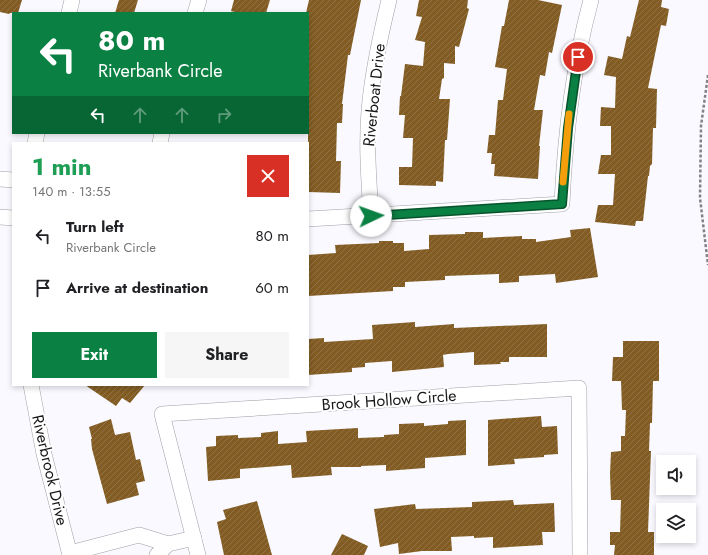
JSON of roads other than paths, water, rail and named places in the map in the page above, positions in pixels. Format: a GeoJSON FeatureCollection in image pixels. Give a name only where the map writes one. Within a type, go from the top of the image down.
{"type":"FeatureCollection","features":[{"type":"Feature","properties":{"kind":"street"},"geometry":{"type":"LineString","coordinates":[[69,12],[72,0]]}},
{"type":"Feature","properties":{"kind":"street"},"geometry":{"type":"LineString","coordinates":[[195,12],[199,0]]}},
{"type":"Feature","properties":{"kind":"street","name":"Riverboat Drive"},"geometry":{"type":"LineString","coordinates":[[371,216],[368,158],[369,112],[374,67],[389,0]]}},
{"type":"Feature","properties":{"kind":"street"},"geometry":{"type":"LineString","coordinates":[[309,219],[562,204],[573,86],[591,0]]}},
{"type":"Feature","properties":{"kind":"street"},"geometry":{"type":"LineString","coordinates":[[0,179],[12,180]]}},
{"type":"Feature","properties":{"kind":"street"},"geometry":{"type":"LineString","coordinates":[[0,217],[12,218]]}},
{"type":"Feature","properties":{"kind":"street","name":"Riverbrook Drive"},"geometry":{"type":"LineString","coordinates":[[31,386],[44,454],[70,554]]}},
{"type":"Feature","properties":{"kind":"street","name":"Brook Hollow Circle"},"geometry":{"type":"LineString","coordinates":[[198,555],[162,414],[579,388],[580,555]]}},
{"type":"Feature","properties":{"kind":"street"},"geometry":{"type":"LineString","coordinates":[[70,554],[139,535],[168,544]]}},
{"type":"Feature","properties":{"kind":"street"},"geometry":{"type":"LineString","coordinates":[[157,555],[168,544],[194,538]]}}]}
